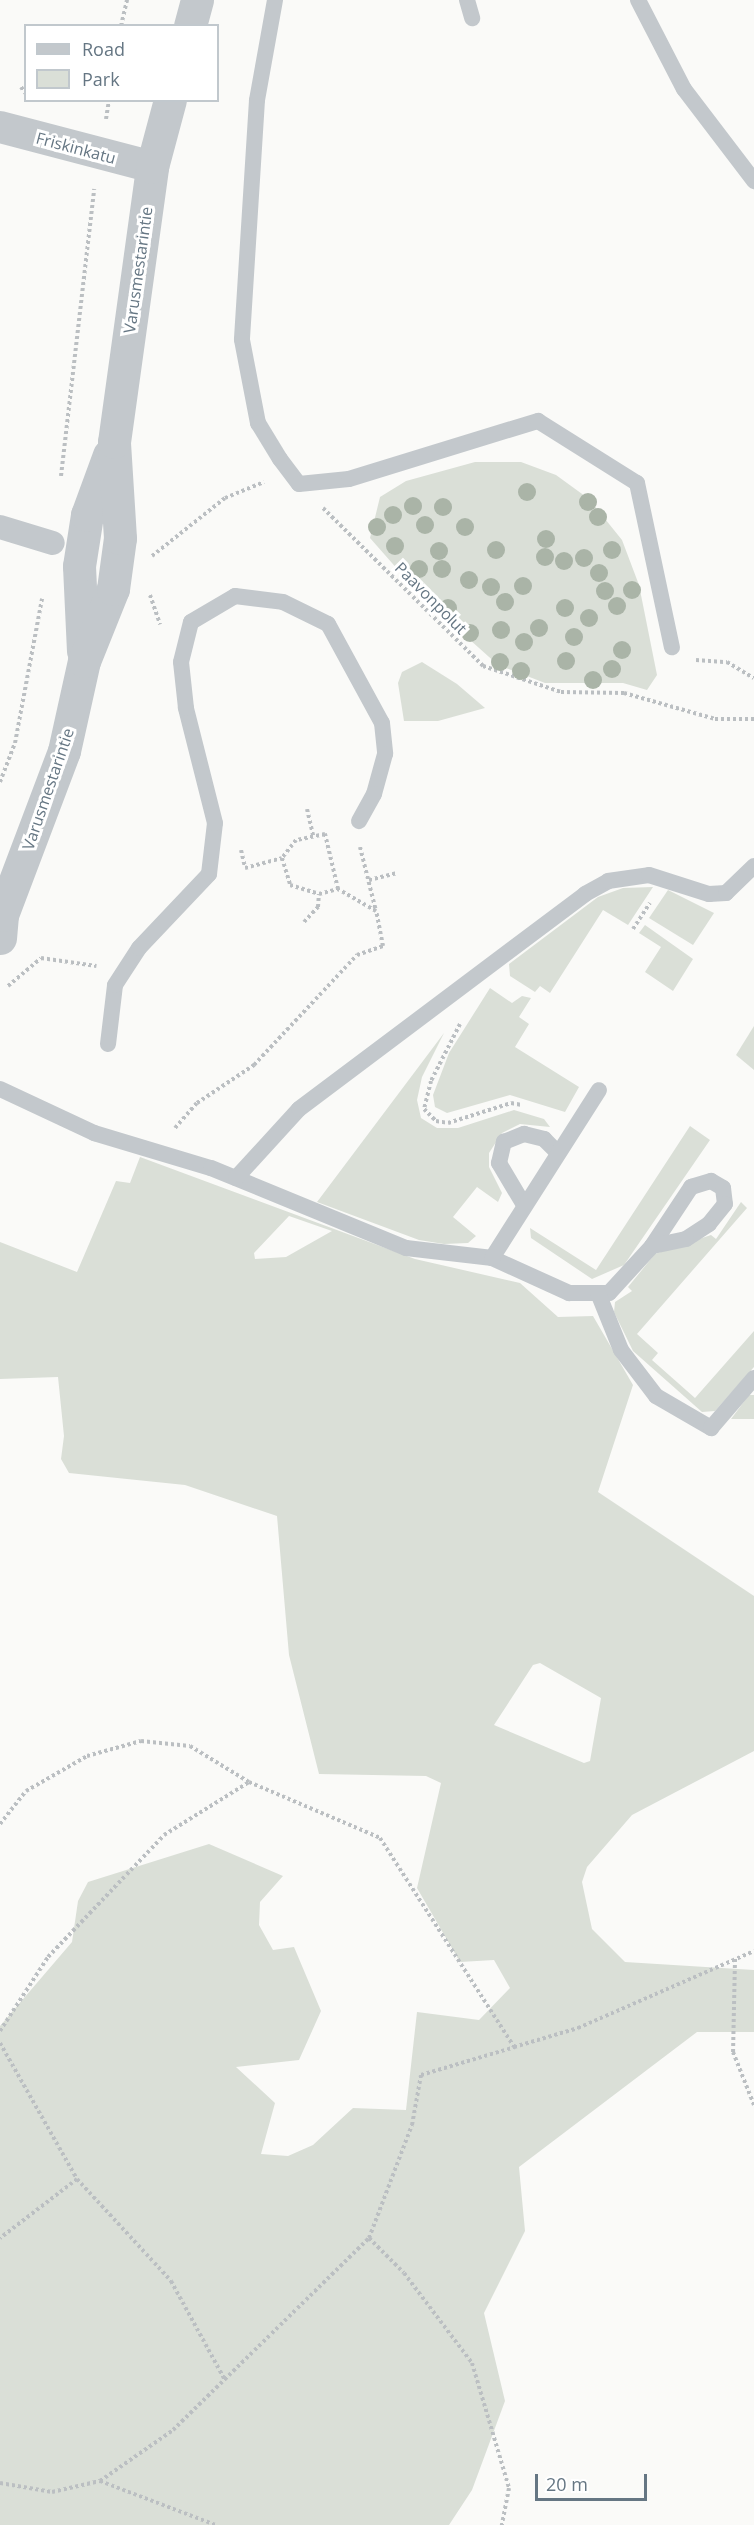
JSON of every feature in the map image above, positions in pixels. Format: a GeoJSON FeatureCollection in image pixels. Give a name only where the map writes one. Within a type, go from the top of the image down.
{"type":"FeatureCollection","features":[{"type":"Feature","properties":{"kind":"street"},"geometry":{"type":"LineString","coordinates":[[191,24],[197,0]]}},
{"type":"Feature","properties":{"kind":"street","name":"Varusmestarintie"},"geometry":{"type":"LineString","coordinates":[[1,921],[64,751],[84,661],[81,557],[87,515],[114,442],[152,167],[169,102]]}},
{"type":"Feature","properties":{"kind":"street","name":"Friskinkatu"},"geometry":{"type":"LineString","coordinates":[[0,127],[152,167]]}},
{"type":"Feature","properties":{"kind":"street"},"geometry":{"type":"LineString","coordinates":[[0,527],[53,543]]}},
{"type":"Feature","properties":{"kind":"lane"},"geometry":{"type":"LineString","coordinates":[[275,0],[257,100],[242,339],[258,423],[299,484],[349,479],[538,421],[637,483],[672,647]]}},
{"type":"Feature","properties":{"kind":"lane"},"geometry":{"type":"LineString","coordinates":[[467,0],[472,18]]}},
{"type":"Feature","properties":{"kind":"lane"},"geometry":{"type":"LineString","coordinates":[[638,0],[684,89],[754,181]]}},
{"type":"Feature","properties":{"kind":"lane"},"geometry":{"type":"LineString","coordinates":[[108,1044],[116,985],[139,948],[209,874],[215,823],[186,708],[181,662],[191,622],[235,596],[283,602],[328,624],[382,723],[385,754],[374,794],[359,829]]}},
{"type":"Feature","properties":{"kind":"lane"},"geometry":{"type":"LineString","coordinates":[[236,1178],[299,1109],[463,985],[608,881],[667,878],[709,894],[726,892],[754,866]]}},
{"type":"Feature","properties":{"kind":"lane"},"geometry":{"type":"LineString","coordinates":[[0,1089],[94,1133],[236,1178],[406,1248],[492,1258],[568,1293],[609,1293],[652,1246],[691,1187],[705,1180],[723,1188],[725,1204],[716,1219],[686,1239],[652,1246]]}},
{"type":"Feature","properties":{"kind":"lane"},"geometry":{"type":"LineString","coordinates":[[492,1258],[599,1090]]}},
{"type":"Feature","properties":{"kind":"lane"},"geometry":{"type":"LineString","coordinates":[[524,1205],[499,1163],[504,1142],[524,1134],[544,1140],[558,1153]]}},
{"type":"Feature","properties":{"kind":"lane"},"geometry":{"type":"LineString","coordinates":[[598,1293],[621,1350],[656,1396],[711,1428],[754,1378]]}},
{"type":"Feature","properties":{"kind":"path"},"geometry":{"type":"LineString","coordinates":[[121,24],[127,0]]}},
{"type":"Feature","properties":{"kind":"path"},"geometry":{"type":"LineString","coordinates":[[21,87],[24,91]]}},
{"type":"Feature","properties":{"kind":"path"},"geometry":{"type":"LineString","coordinates":[[60,484],[100,155],[109,102]]}},
{"type":"Feature","properties":{"kind":"path"},"geometry":{"type":"LineString","coordinates":[[146,556],[157,556],[239,490],[275,479],[299,484]]}},
{"type":"Feature","properties":{"kind":"path","name":"Paavonpolut"},"geometry":{"type":"LineString","coordinates":[[299,484],[483,666],[561,692],[624,693],[715,719],[754,719]]}},
{"type":"Feature","properties":{"kind":"path"},"geometry":{"type":"LineString","coordinates":[[0,782],[15,743],[53,543]]}},
{"type":"Feature","properties":{"kind":"path"},"geometry":{"type":"LineString","coordinates":[[145,583],[160,624],[186,643]]}},
{"type":"Feature","properties":{"kind":"path"},"geometry":{"type":"LineString","coordinates":[[672,647],[689,660],[727,662],[754,678]]}},
{"type":"Feature","properties":{"kind":"path"},"geometry":{"type":"LineString","coordinates":[[307,809],[313,836]]}},
{"type":"Feature","properties":{"kind":"path"},"geometry":{"type":"LineString","coordinates":[[215,823],[239,844],[245,868],[282,858],[296,840],[325,834],[338,889]]}},
{"type":"Feature","properties":{"kind":"path"},"geometry":{"type":"LineString","coordinates":[[155,1152],[197,1102],[254,1065],[357,955],[383,945],[359,829]]}},
{"type":"Feature","properties":{"kind":"path"},"geometry":{"type":"LineString","coordinates":[[282,858],[290,885],[319,894],[338,889],[376,911]]}},
{"type":"Feature","properties":{"kind":"path"},"geometry":{"type":"LineString","coordinates":[[369,880],[397,873]]}},
{"type":"Feature","properties":{"kind":"path"},"geometry":{"type":"LineString","coordinates":[[304,922],[318,907],[319,894]]}},
{"type":"Feature","properties":{"kind":"path"},"geometry":{"type":"LineString","coordinates":[[8,986],[41,957],[73,959],[122,975]]}},
{"type":"Feature","properties":{"kind":"path"},"geometry":{"type":"LineString","coordinates":[[463,985],[468,1009],[431,1082],[424,1109],[436,1121],[448,1123],[511,1103],[541,1110],[574,1128]]}},
{"type":"Feature","properties":{"kind":"path"},"geometry":{"type":"LineString","coordinates":[[0,1824],[27,1791],[87,1756],[141,1742],[190,1746],[249,1782],[380,1838],[514,2047],[521,2045]]}},
{"type":"Feature","properties":{"kind":"path"},"geometry":{"type":"LineString","coordinates":[[0,2031],[48,1957],[164,1835],[249,1782]]}},
{"type":"Feature","properties":{"kind":"path"},"geometry":{"type":"LineString","coordinates":[[0,2483],[52,2492],[100,2481],[173,2430],[225,2380],[369,2238],[412,2125],[421,2075],[578,2028],[754,1951]]}},
{"type":"Feature","properties":{"kind":"path"},"geometry":{"type":"LineString","coordinates":[[735,1959],[732,2052],[754,2105]]}},
{"type":"Feature","properties":{"kind":"path"},"geometry":{"type":"LineString","coordinates":[[0,2043],[77,2179],[171,2281],[225,2380]]}},
{"type":"Feature","properties":{"kind":"path"},"geometry":{"type":"LineString","coordinates":[[0,2238],[77,2179]]}},
{"type":"Feature","properties":{"kind":"path"},"geometry":{"type":"LineString","coordinates":[[369,2238],[404,2272],[472,2363],[510,2488],[502,2525]]}},
{"type":"Feature","properties":{"kind":"path"},"geometry":{"type":"LineString","coordinates":[[100,2481],[216,2525]]}},
{"type":"Feature","properties":{"kind":"green space"},"geometry":{"type":"Polygon","coordinates":[[[475,462],[521,462],[556,475],[589,499],[622,540],[639,585],[657,675],[647,690],[623,683],[545,683],[498,665],[421,596],[370,538],[380,497],[406,481],[475,462]]]}},
{"type":"Feature","properties":{"kind":"green space"},"geometry":{"type":"Polygon","coordinates":[[[422,662],[457,684],[485,708],[438,721],[404,721],[398,683],[402,672],[422,662]]]}},
{"type":"Feature","properties":{"kind":"green space"},"geometry":{"type":"Polygon","coordinates":[[[653,887],[628,925],[603,910],[550,993],[540,986],[535,992],[510,976],[509,964],[598,897],[623,888],[653,887]]]}},
{"type":"Feature","properties":{"kind":"green space"},"geometry":{"type":"Polygon","coordinates":[[[668,890],[714,913],[693,945],[649,918],[668,890]]]}},
{"type":"Feature","properties":{"kind":"green space"},"geometry":{"type":"Polygon","coordinates":[[[645,925],[693,959],[673,991],[645,972],[661,947],[639,933],[645,925]]]}},
{"type":"Feature","properties":{"kind":"green space"},"geometry":{"type":"Polygon","coordinates":[[[490,988],[512,1003],[522,996],[531,998],[519,1017],[529,1024],[515,1047],[579,1087],[565,1112],[510,1095],[447,1113],[435,1107],[433,1095],[449,1053],[490,988]]]}},
{"type":"Feature","properties":{"kind":"green space"},"geometry":{"type":"Polygon","coordinates":[[[754,1026],[754,1070],[736,1055],[754,1026]]]}},
{"type":"Feature","properties":{"kind":"green space"},"geometry":{"type":"Polygon","coordinates":[[[444,1033],[422,1077],[417,1100],[421,1118],[437,1128],[458,1128],[514,1110],[544,1119],[550,1127],[520,1124],[502,1133],[489,1153],[489,1167],[502,1193],[498,1202],[477,1187],[453,1217],[476,1236],[468,1243],[444,1244],[419,1240],[317,1202],[444,1033]]]}},
{"type":"Feature","properties":{"kind":"green space"},"geometry":{"type":"Polygon","coordinates":[[[690,1126],[710,1140],[624,1265],[592,1279],[531,1238],[530,1228],[596,1270],[690,1126]]]}},
{"type":"Feature","properties":{"kind":"green space"},"geometry":{"type":"Polygon","coordinates":[[[140,1157],[415,1259],[520,1283],[558,1317],[593,1316],[633,1385],[598,1492],[754,1596],[754,1751],[632,1815],[587,1867],[582,1882],[592,1929],[625,1962],[754,1970],[754,2032],[697,2032],[519,2167],[525,2231],[484,2313],[505,2401],[472,2490],[449,2525],[0,2525],[0,2026],[72,1942],[78,1901],[88,1882],[209,1844],[283,1876],[260,1902],[259,1925],[273,1950],[294,1947],[321,2011],[299,2060],[236,2067],[275,2103],[261,2154],[288,2156],[313,2145],[353,2108],[406,2110],[417,2012],[479,2020],[510,1988],[494,1960],[460,1962],[417,1888],[441,1783],[426,1776],[319,1774],[289,1655],[277,1516],[185,1485],[69,1473],[61,1459],[64,1436],[58,1377],[0,1379],[0,1242],[77,1272],[116,1181],[130,1183],[140,1157]],[[289,1216],[254,1253],[255,1259],[286,1257],[332,1231],[289,1216]],[[540,1663],[533,1665],[494,1725],[584,1763],[590,1761],[601,1698],[540,1663]]]}},
{"type":"Feature","properties":{"kind":"green space"},"geometry":{"type":"Polygon","coordinates":[[[741,1202],[747,1208],[637,1334],[658,1353],[652,1360],[695,1398],[754,1331],[754,1367],[715,1411],[702,1412],[633,1351],[614,1312],[615,1302],[632,1291],[628,1287],[655,1254],[711,1235],[716,1239],[741,1202]]]}},
{"type":"Feature","properties":{"kind":"green space"},"geometry":{"type":"Polygon","coordinates":[[[749,1395],[754,1395],[754,1419],[731,1419],[749,1395]]]}}]}
